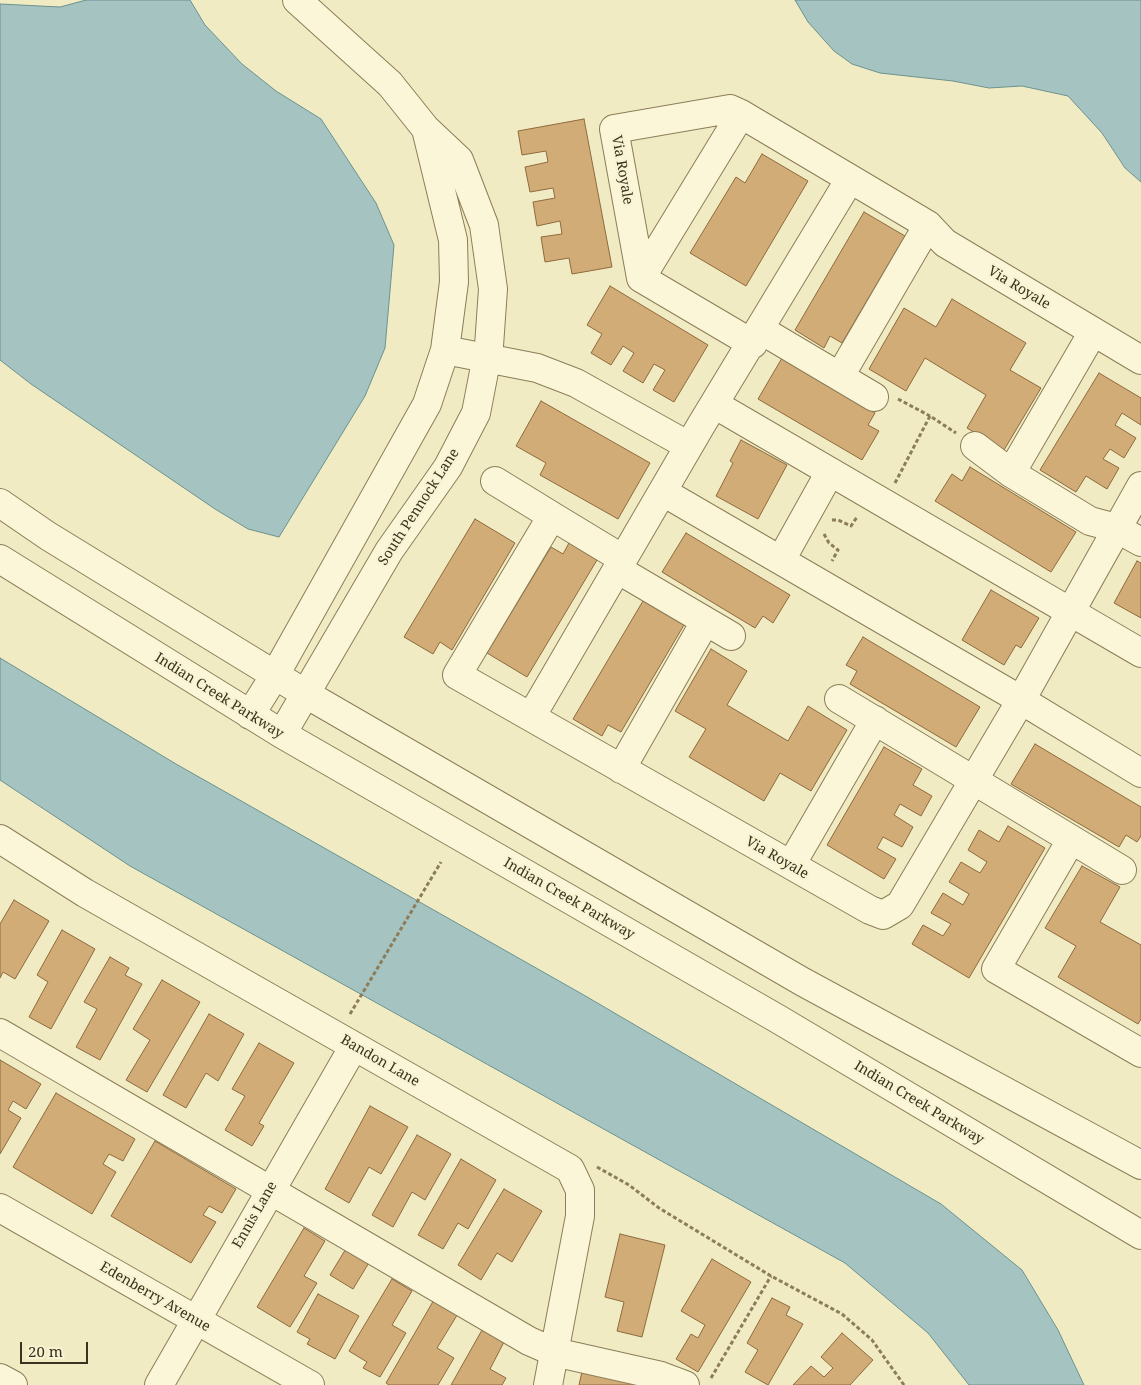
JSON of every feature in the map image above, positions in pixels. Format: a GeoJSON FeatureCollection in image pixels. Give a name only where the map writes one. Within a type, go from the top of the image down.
{"type":"FeatureCollection","features":[{"type":"Feature","properties":{"kind":"street","name":"South Pennock Lane"},"geometry":{"type":"LineString","coordinates":[[282,734],[389,551],[448,467],[476,413],[487,356],[493,289],[484,225],[459,160],[426,129],[390,84],[297,0]]}},
{"type":"Feature","properties":{"kind":"street","name":"Via Royale"},"geometry":{"type":"LineString","coordinates":[[641,278],[614,129],[730,109],[928,225],[945,243],[1141,360]]}},
{"type":"Feature","properties":{"kind":"street"},"geometry":{"type":"LineString","coordinates":[[741,114],[641,278],[757,337],[840,376],[874,397]]}},
{"type":"Feature","properties":{"kind":"street","name":"South Pennock Lane"},"geometry":{"type":"LineString","coordinates":[[250,715],[275,675],[427,404],[445,350],[454,282],[452,240],[426,129]]}},
{"type":"Feature","properties":{"kind":"street"},"geometry":{"type":"LineString","coordinates":[[531,717],[689,446],[757,337],[850,179]]}},
{"type":"Feature","properties":{"kind":"street"},"geometry":{"type":"LineString","coordinates":[[840,376],[928,225]]}},
{"type":"Feature","properties":{"kind":"street"},"geometry":{"type":"LineString","coordinates":[[1011,473],[1093,332]]}},
{"type":"Feature","properties":{"kind":"street"},"geometry":{"type":"LineString","coordinates":[[445,350],[487,356],[537,368],[576,383],[689,446]]}},
{"type":"Feature","properties":{"kind":"street"},"geometry":{"type":"LineString","coordinates":[[714,404],[1141,653]]}},
{"type":"Feature","properties":{"kind":"street"},"geometry":{"type":"LineString","coordinates":[[975,446],[1011,473],[1090,521],[1116,528],[1141,542]]}},
{"type":"Feature","properties":{"kind":"street"},"geometry":{"type":"LineString","coordinates":[[781,560],[830,472]]}},
{"type":"Feature","properties":{"kind":"street"},"geometry":{"type":"LineString","coordinates":[[496,481],[552,516],[705,622],[731,636]]}},
{"type":"Feature","properties":{"kind":"street","name":"Via Royale"},"geometry":{"type":"LineString","coordinates":[[552,516],[457,674],[870,910],[883,915],[900,905],[972,780],[1021,700],[1141,486]]}},
{"type":"Feature","properties":{"kind":"street"},"geometry":{"type":"LineString","coordinates":[[663,492],[1141,772]]}},
{"type":"Feature","properties":{"kind":"street"},"geometry":{"type":"LineString","coordinates":[[0,503],[56,541],[306,694],[803,982],[1141,1165]]}},
{"type":"Feature","properties":{"kind":"street","name":"Indian Creek Parkway"},"geometry":{"type":"LineString","coordinates":[[0,559],[282,734],[778,1018],[1141,1235]]}},
{"type":"Feature","properties":{"kind":"street"},"geometry":{"type":"LineString","coordinates":[[622,769],[705,622]]}},
{"type":"Feature","properties":{"kind":"street"},"geometry":{"type":"LineString","coordinates":[[840,699],[1122,870]]}},
{"type":"Feature","properties":{"kind":"street"},"geometry":{"type":"LineString","coordinates":[[791,865],[875,720]]}},
{"type":"Feature","properties":{"kind":"street","name":"Bandon Lane"},"geometry":{"type":"LineString","coordinates":[[0,839],[85,893],[570,1168],[580,1190],[580,1216],[548,1385]]}},
{"type":"Feature","properties":{"kind":"street"},"geometry":{"type":"LineString","coordinates":[[1071,840],[996,970],[1141,1054]]}},
{"type":"Feature","properties":{"kind":"street"},"geometry":{"type":"LineString","coordinates":[[0,1033],[529,1341],[554,1352],[661,1376],[685,1385]]}},
{"type":"Feature","properties":{"kind":"street","name":"Ennis Lane"},"geometry":{"type":"LineString","coordinates":[[159,1385],[194,1320],[354,1046]]}},
{"type":"Feature","properties":{"kind":"street","name":"Edenberry Avenue"},"geometry":{"type":"LineString","coordinates":[[0,1208],[310,1385]]}},
{"type":"Feature","properties":{"kind":"street"},"geometry":{"type":"LineString","coordinates":[[0,1378],[13,1385]]}},
{"type":"Feature","properties":{"kind":"path"},"geometry":{"type":"LineString","coordinates":[[874,397],[898,399],[930,416],[975,446]]}},
{"type":"Feature","properties":{"kind":"path"},"geometry":{"type":"LineString","coordinates":[[892,488],[930,416]]}},
{"type":"Feature","properties":{"kind":"path"},"geometry":{"type":"LineString","coordinates":[[830,520],[838,520],[851,526]]}},
{"type":"Feature","properties":{"kind":"path"},"geometry":{"type":"LineString","coordinates":[[822,527],[829,543],[838,550]]}},
{"type":"Feature","properties":{"kind":"path"},"geometry":{"type":"LineString","coordinates":[[350,1014],[441,862]]}},
{"type":"Feature","properties":{"kind":"path"},"geometry":{"type":"LineString","coordinates":[[596,1167],[629,1185],[659,1208],[771,1276],[842,1314],[872,1340],[904,1385]]}},
{"type":"Feature","properties":{"kind":"path"},"geometry":{"type":"LineString","coordinates":[[712,1378],[771,1276]]}},
{"type":"Feature","properties":{"kind":"water"},"geometry":{"type":"Polygon","coordinates":[[[86,0],[190,0],[205,25],[242,64],[276,91],[321,119],[376,203],[394,245],[385,348],[365,396],[279,537],[248,529],[215,509],[31,384],[0,360],[0,4],[60,7],[86,0]]]}},
{"type":"Feature","properties":{"kind":"water"},"geometry":{"type":"Polygon","coordinates":[[[795,0],[1141,0],[1141,182],[1125,168],[1102,133],[1068,96],[1022,86],[989,88],[953,81],[880,73],[852,64],[834,51],[808,22],[795,0]]]}},
{"type":"Feature","properties":{"kind":"water"},"geometry":{"type":"Polygon","coordinates":[[[0,658],[176,764],[582,994],[941,1204],[1022,1270],[1058,1330],[1084,1385],[969,1385],[928,1333],[845,1263],[130,866],[0,780],[0,658]]]}},
{"type":"Feature","properties":{"kind":"building"},"geometry":{"type":"Polygon","coordinates":[[[584,119],[612,267],[572,274],[569,258],[545,262],[541,237],[562,234],[560,221],[537,226],[533,202],[555,198],[553,188],[530,192],[525,167],[548,162],[546,151],[522,155],[518,131],[584,119]]]}},
{"type":"Feature","properties":{"kind":"building"},"geometry":{"type":"Polygon","coordinates":[[[762,154],[808,181],[746,286],[690,253],[736,177],[745,183],[762,154]]]}},
{"type":"Feature","properties":{"kind":"building"},"geometry":{"type":"Polygon","coordinates":[[[864,212],[905,236],[842,343],[830,336],[824,348],[795,330],[864,212]]]}},
{"type":"Feature","properties":{"kind":"building"},"geometry":{"type":"Polygon","coordinates":[[[610,286],[708,345],[674,402],[653,390],[665,370],[654,364],[643,383],[623,371],[634,353],[623,346],[611,365],[591,353],[602,334],[587,325],[610,286]]]}},
{"type":"Feature","properties":{"kind":"building"},"geometry":{"type":"Polygon","coordinates":[[[952,299],[1026,343],[1010,370],[1041,388],[1004,450],[967,428],[986,395],[925,358],[906,391],[869,369],[904,308],[936,327],[952,299]]]}},
{"type":"Feature","properties":{"kind":"building"},"geometry":{"type":"Polygon","coordinates":[[[782,358],[875,413],[868,425],[879,431],[862,460],[758,399],[782,358]]]}},
{"type":"Feature","properties":{"kind":"building"},"geometry":{"type":"Polygon","coordinates":[[[1099,373],[1141,398],[1141,425],[1122,413],[1115,425],[1136,438],[1124,458],[1110,449],[1103,459],[1119,468],[1107,489],[1086,476],[1076,492],[1040,470],[1099,373]]]}},
{"type":"Feature","properties":{"kind":"building"},"geometry":{"type":"Polygon","coordinates":[[[541,401],[650,463],[618,519],[540,475],[546,463],[516,446],[541,401]]]}},
{"type":"Feature","properties":{"kind":"building"},"geometry":{"type":"Polygon","coordinates":[[[741,440],[787,465],[758,519],[716,496],[733,463],[730,461],[741,440]]]}},
{"type":"Feature","properties":{"kind":"building"},"geometry":{"type":"Polygon","coordinates":[[[970,467],[1076,532],[1051,572],[935,501],[952,474],[962,481],[970,467]]]}},
{"type":"Feature","properties":{"kind":"building"},"geometry":{"type":"Polygon","coordinates":[[[475,519],[515,543],[452,650],[440,642],[433,654],[404,637],[475,519]]]}},
{"type":"Feature","properties":{"kind":"building"},"geometry":{"type":"Polygon","coordinates":[[[686,533],[790,595],[773,623],[763,616],[755,628],[662,572],[686,533]]]}},
{"type":"Feature","properties":{"kind":"building"},"geometry":{"type":"Polygon","coordinates":[[[569,543],[597,560],[527,677],[487,653],[551,547],[563,554],[569,543]]]}},
{"type":"Feature","properties":{"kind":"building"},"geometry":{"type":"Polygon","coordinates":[[[1137,561],[1141,563],[1141,618],[1114,603],[1137,561]]]}},
{"type":"Feature","properties":{"kind":"building"},"geometry":{"type":"Polygon","coordinates":[[[991,590],[1039,618],[1021,648],[1016,645],[1004,665],[962,640],[991,590]]]}},
{"type":"Feature","properties":{"kind":"building"},"geometry":{"type":"Polygon","coordinates":[[[643,601],[684,625],[621,732],[608,725],[602,736],[573,719],[643,601]]]}},
{"type":"Feature","properties":{"kind":"building"},"geometry":{"type":"Polygon","coordinates":[[[863,637],[980,707],[956,747],[850,684],[857,671],[846,665],[863,637]]]}},
{"type":"Feature","properties":{"kind":"building"},"geometry":{"type":"Polygon","coordinates":[[[711,649],[747,671],[727,705],[788,741],[808,706],[847,730],[811,791],[780,773],[764,801],[689,757],[706,729],[675,711],[711,649]]]}},
{"type":"Feature","properties":{"kind":"building"},"geometry":{"type":"Polygon","coordinates":[[[1035,744],[1141,807],[1141,836],[1137,842],[1126,835],[1119,847],[1011,784],[1035,744]]]}},
{"type":"Feature","properties":{"kind":"building"},"geometry":{"type":"Polygon","coordinates":[[[884,747],[922,769],[913,785],[932,796],[921,816],[900,804],[894,815],[913,827],[902,847],[883,837],[877,848],[896,859],[884,879],[827,845],[884,747]]]}},
{"type":"Feature","properties":{"kind":"building"},"geometry":{"type":"Polygon","coordinates":[[[1008,826],[1045,848],[969,978],[912,944],[923,925],[943,936],[951,924],[931,913],[943,893],[963,905],[969,894],[949,882],[961,862],[980,873],[987,862],[968,850],[979,830],[999,842],[1008,826]]]}},
{"type":"Feature","properties":{"kind":"building"},"geometry":{"type":"Polygon","coordinates":[[[1082,866],[1120,887],[1100,922],[1141,945],[1141,1019],[1138,1024],[1058,977],[1076,946],[1045,928],[1082,866]]]}},
{"type":"Feature","properties":{"kind":"building"},"geometry":{"type":"Polygon","coordinates":[[[14,900],[49,921],[15,979],[3,972],[0,978],[0,924],[14,900]]]}},
{"type":"Feature","properties":{"kind":"building"},"geometry":{"type":"Polygon","coordinates":[[[62,930],[95,949],[51,1029],[29,1017],[48,982],[37,975],[62,930]]]}},
{"type":"Feature","properties":{"kind":"building"},"geometry":{"type":"Polygon","coordinates":[[[110,957],[129,968],[125,975],[142,984],[100,1060],[76,1047],[97,1009],[84,1002],[110,957]]]}},
{"type":"Feature","properties":{"kind":"building"},"geometry":{"type":"Polygon","coordinates":[[[162,980],[200,1002],[147,1092],[126,1080],[150,1040],[133,1029],[162,980]]]}},
{"type":"Feature","properties":{"kind":"building"},"geometry":{"type":"Polygon","coordinates":[[[209,1014],[244,1034],[218,1081],[206,1073],[186,1108],[163,1095],[209,1014]]]}},
{"type":"Feature","properties":{"kind":"building"},"geometry":{"type":"Polygon","coordinates":[[[259,1043],[294,1063],[259,1123],[264,1126],[252,1146],[225,1130],[245,1096],[232,1089],[259,1043]]]}},
{"type":"Feature","properties":{"kind":"building"},"geometry":{"type":"Polygon","coordinates":[[[0,1060],[41,1084],[26,1109],[13,1101],[8,1110],[21,1118],[0,1154],[0,1060]]]}},
{"type":"Feature","properties":{"kind":"building"},"geometry":{"type":"Polygon","coordinates":[[[56,1093],[135,1139],[123,1161],[109,1154],[103,1164],[116,1172],[92,1214],[13,1167],[56,1093]]]}},
{"type":"Feature","properties":{"kind":"building"},"geometry":{"type":"Polygon","coordinates":[[[370,1106],[408,1127],[381,1174],[369,1167],[349,1203],[325,1189],[370,1106]]]}},
{"type":"Feature","properties":{"kind":"building"},"geometry":{"type":"Polygon","coordinates":[[[417,1135],[451,1154],[425,1200],[412,1192],[393,1227],[372,1215],[417,1135]]]}},
{"type":"Feature","properties":{"kind":"building"},"geometry":{"type":"Polygon","coordinates":[[[155,1141],[236,1189],[222,1213],[209,1206],[203,1215],[216,1222],[191,1263],[111,1216],[155,1141]]]}},
{"type":"Feature","properties":{"kind":"building"},"geometry":{"type":"Polygon","coordinates":[[[461,1159],[496,1180],[468,1229],[458,1223],[443,1249],[418,1235],[461,1159]]]}},
{"type":"Feature","properties":{"kind":"building"},"geometry":{"type":"Polygon","coordinates":[[[504,1189],[542,1211],[512,1262],[497,1253],[481,1280],[458,1265],[504,1189]]]}},
{"type":"Feature","properties":{"kind":"building"},"geometry":{"type":"Polygon","coordinates":[[[304,1228],[325,1241],[304,1276],[317,1283],[290,1327],[257,1307],[304,1228]]]}},
{"type":"Feature","properties":{"kind":"building"},"geometry":{"type":"Polygon","coordinates":[[[620,1234],[665,1245],[642,1337],[617,1331],[624,1302],[605,1297],[620,1234]]]}},
{"type":"Feature","properties":{"kind":"building"},"geometry":{"type":"Polygon","coordinates":[[[347,1247],[370,1261],[353,1289],[330,1275],[347,1247]]]}},
{"type":"Feature","properties":{"kind":"building"},"geometry":{"type":"Polygon","coordinates":[[[712,1259],[751,1282],[698,1372],[676,1359],[691,1334],[698,1338],[705,1325],[681,1311],[712,1259]]]}},
{"type":"Feature","properties":{"kind":"building"},"geometry":{"type":"Polygon","coordinates":[[[392,1279],[412,1291],[392,1325],[406,1333],[380,1377],[363,1368],[367,1362],[349,1351],[392,1279]]]}},
{"type":"Feature","properties":{"kind":"building"},"geometry":{"type":"Polygon","coordinates":[[[318,1294],[359,1316],[335,1359],[307,1344],[310,1339],[297,1332],[318,1294]]]}},
{"type":"Feature","properties":{"kind":"building"},"geometry":{"type":"Polygon","coordinates":[[[435,1298],[459,1312],[437,1348],[454,1358],[438,1385],[389,1385],[386,1383],[435,1298]]]}},
{"type":"Feature","properties":{"kind":"building"},"geometry":{"type":"Polygon","coordinates":[[[772,1298],[790,1307],[786,1315],[803,1324],[768,1385],[745,1372],[758,1350],[747,1343],[772,1298]]]}},
{"type":"Feature","properties":{"kind":"building"},"geometry":{"type":"Polygon","coordinates":[[[482,1330],[504,1342],[490,1369],[506,1378],[502,1385],[451,1385],[482,1330]]]}},
{"type":"Feature","properties":{"kind":"building"},"geometry":{"type":"Polygon","coordinates":[[[842,1333],[873,1360],[850,1385],[793,1385],[811,1366],[824,1377],[833,1368],[821,1357],[842,1333]]]}},
{"type":"Feature","properties":{"kind":"building"},"geometry":{"type":"Polygon","coordinates":[[[583,1367],[652,1385],[579,1385],[583,1367]]]}}]}
